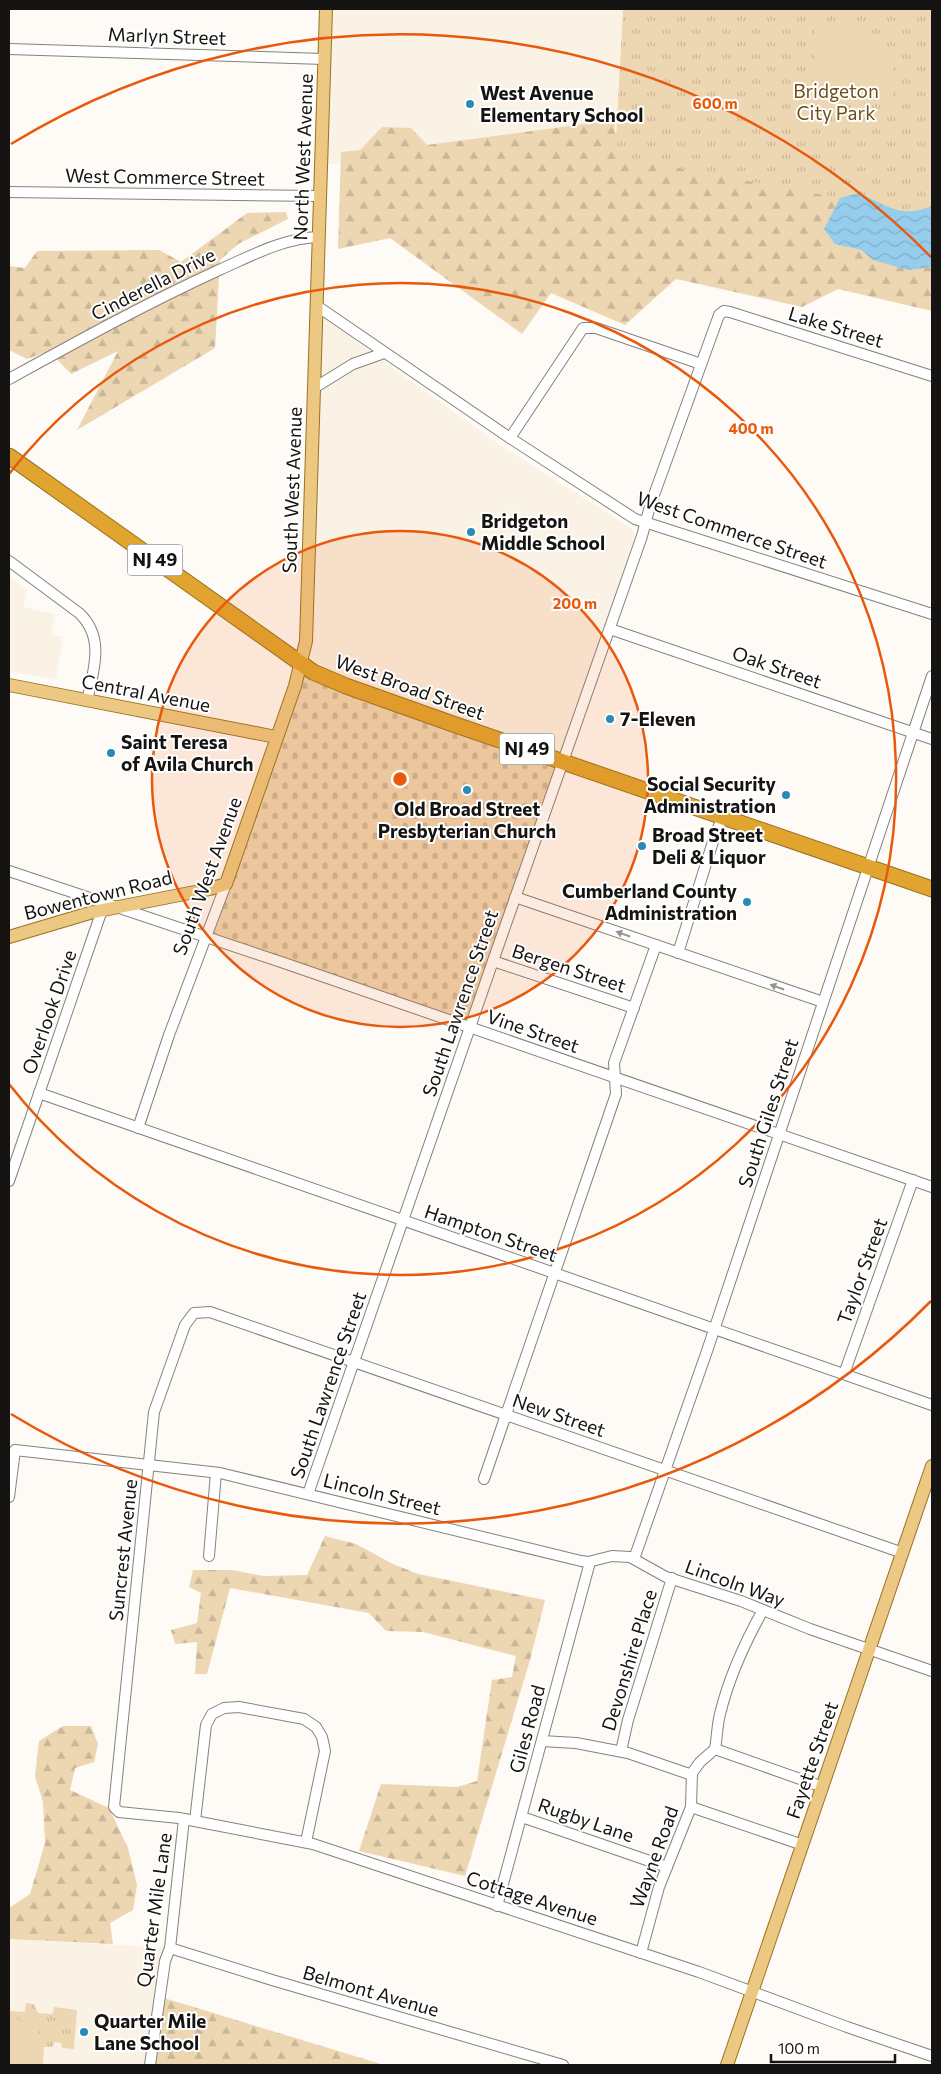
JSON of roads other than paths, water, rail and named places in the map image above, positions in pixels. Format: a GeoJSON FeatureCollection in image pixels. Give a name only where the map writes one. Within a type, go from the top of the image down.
{"type":"FeatureCollection","features":[{"type":"Feature","properties":{"kind":"highway","name":"West Broad Street"},"geometry":{"type":"LineString","coordinates":[[9,456],[302,665],[346,686],[932,889]]}},
{"type":"Feature","properties":{"kind":"main road","name":"North West Avenue"},"geometry":{"type":"LineString","coordinates":[[317,306],[326,9]]}},
{"type":"Feature","properties":{"kind":"main road","name":"South West Avenue"},"geometry":{"type":"LineString","coordinates":[[226,884],[302,665],[306,640],[317,306]]}},
{"type":"Feature","properties":{"kind":"main road","name":"Central Avenue"},"geometry":{"type":"LineString","coordinates":[[9,686],[276,737]]}},
{"type":"Feature","properties":{"kind":"main road","name":"Bowentown Road"},"geometry":{"type":"LineString","coordinates":[[9,938],[102,910],[226,884]]}},
{"type":"Feature","properties":{"kind":"main road","name":"Fayette Street"},"geometry":{"type":"LineString","coordinates":[[727,2065],[932,1466]]}},
{"type":"Feature","properties":{"kind":"street","name":"Marlyn Street"},"geometry":{"type":"LineString","coordinates":[[9,49],[324,59]]}},
{"type":"Feature","properties":{"kind":"street","name":"West Commerce Street"},"geometry":{"type":"LineString","coordinates":[[9,192],[320,196]]}},
{"type":"Feature","properties":{"kind":"street","name":"Cinderella Drive"},"geometry":{"type":"LineString","coordinates":[[9,379],[161,297],[261,251],[301,237],[319,237]]}},
{"type":"Feature","properties":{"kind":"street","name":"West Commerce Street"},"geometry":{"type":"LineString","coordinates":[[317,306],[510,438],[635,519],[932,614]]}},
{"type":"Feature","properties":{"kind":"street","name":"South Lawrence Street"},"geometry":{"type":"LineString","coordinates":[[308,1494],[610,628],[650,506],[719,316],[724,311],[729,312]]}},
{"type":"Feature","properties":{"kind":"street","name":"Lake Street"},"geometry":{"type":"LineString","coordinates":[[729,312],[932,376]]}},
{"type":"Feature","properties":{"kind":"street"},"geometry":{"type":"LineString","coordinates":[[510,438],[583,328],[596,328],[701,364]]}},
{"type":"Feature","properties":{"kind":"street"},"geometry":{"type":"LineString","coordinates":[[314,388],[353,364],[384,353]]}},
{"type":"Feature","properties":{"kind":"street"},"geometry":{"type":"LineString","coordinates":[[9,561],[79,612],[93,630],[96,657],[87,701]]}},
{"type":"Feature","properties":{"kind":"street","name":"Oak Street"},"geometry":{"type":"LineString","coordinates":[[610,628],[932,739]]}},
{"type":"Feature","properties":{"kind":"street","name":"South Giles Street"},"geometry":{"type":"LineString","coordinates":[[634,1559],[780,1134],[932,676]]}},
{"type":"Feature","properties":{"kind":"street"},"geometry":{"type":"LineString","coordinates":[[678,953],[716,832],[723,817]]}},
{"type":"Feature","properties":{"kind":"street","name":"Vine Street"},"geometry":{"type":"LineString","coordinates":[[9,871],[932,1187]]}},
{"type":"Feature","properties":{"kind":"street","name":"South West Avenue"},"geometry":{"type":"LineString","coordinates":[[138,1128],[169,1035],[226,884]]}},
{"type":"Feature","properties":{"kind":"street"},"geometry":{"type":"LineString","coordinates":[[515,897],[823,1002]]}},
{"type":"Feature","properties":{"kind":"street","name":"Overlook Drive"},"geometry":{"type":"LineString","coordinates":[[9,1181],[102,910]]}},
{"type":"Feature","properties":{"kind":"street"},"geometry":{"type":"LineString","coordinates":[[484,1479],[616,1094],[614,1063],[656,945]]}},
{"type":"Feature","properties":{"kind":"street","name":"Bergen Street"},"geometry":{"type":"LineString","coordinates":[[493,961],[634,1008]]}},
{"type":"Feature","properties":{"kind":"street","name":"Hampton Street"},"geometry":{"type":"LineString","coordinates":[[39,1093],[932,1404]]}},
{"type":"Feature","properties":{"kind":"street","name":"Taylor Street"},"geometry":{"type":"LineString","coordinates":[[844,1374],[913,1180]]}},
{"type":"Feature","properties":{"kind":"street","name":"New Street"},"geometry":{"type":"LineString","coordinates":[[203,1312],[354,1362],[902,1553]]}},
{"type":"Feature","properties":{"kind":"street","name":"Suncrest Avenue"},"geometry":{"type":"LineString","coordinates":[[114,1807],[154,1412],[185,1325],[194,1313],[203,1312]]}},
{"type":"Feature","properties":{"kind":"street","name":"Lincoln Street"},"geometry":{"type":"LineString","coordinates":[[9,1497],[15,1450],[216,1472],[590,1562]]}},
{"type":"Feature","properties":{"kind":"street"},"geometry":{"type":"LineString","coordinates":[[209,1556],[216,1472]]}},
{"type":"Feature","properties":{"kind":"street","name":"Lincoln Way"},"geometry":{"type":"LineString","coordinates":[[590,1562],[612,1556],[634,1559],[654,1572],[732,1598],[810,1629],[870,1649]]}},
{"type":"Feature","properties":{"kind":"street","name":"Giles Road"},"geometry":{"type":"LineString","coordinates":[[497,1906],[590,1562]]}},
{"type":"Feature","properties":{"kind":"street","name":"Devonshire Place"},"geometry":{"type":"LineString","coordinates":[[621,1751],[634,1701],[672,1578]]}},
{"type":"Feature","properties":{"kind":"street"},"geometry":{"type":"LineString","coordinates":[[542,1742],[576,1743],[621,1751],[692,1775],[700,1762],[715,1749],[720,1713],[734,1670],[763,1610]]}},
{"type":"Feature","properties":{"kind":"street"},"geometry":{"type":"LineString","coordinates":[[870,1649],[932,1671]]}},
{"type":"Feature","properties":{"kind":"street"},"geometry":{"type":"LineString","coordinates":[[195,1821],[206,1725],[212,1714],[224,1708],[239,1707],[304,1720],[316,1727],[322,1737],[325,1751],[306,1842]]}},
{"type":"Feature","properties":{"kind":"street"},"geometry":{"type":"LineString","coordinates":[[715,1749],[823,1786]]}},
{"type":"Feature","properties":{"kind":"street","name":"Wayne Road"},"geometry":{"type":"LineString","coordinates":[[640,1953],[659,1887],[691,1807],[692,1775]]}},
{"type":"Feature","properties":{"kind":"street","name":"Cottage Avenue"},"geometry":{"type":"LineString","coordinates":[[114,1807],[119,1812],[184,1819],[306,1842],[753,1991],[847,2027],[932,2056]]}},
{"type":"Feature","properties":{"kind":"street"},"geometry":{"type":"LineString","coordinates":[[691,1807],[803,1845]]}},
{"type":"Feature","properties":{"kind":"street","name":"Rugby Lane"},"geometry":{"type":"LineString","coordinates":[[522,1817],[667,1867]]}},
{"type":"Feature","properties":{"kind":"street","name":"Quarter Mile Lane"},"geometry":{"type":"LineString","coordinates":[[150,2065],[165,1961],[170,1948],[184,1819]]}},
{"type":"Feature","properties":{"kind":"street","name":"Belmont Avenue"},"geometry":{"type":"LineString","coordinates":[[170,1948],[272,1980],[563,2065]]}},
{"type":"Feature","properties":{"kind":"water"},"geometry":{"type":"Polygon","coordinates":[[[858,193],[902,211],[920,210],[932,206],[932,267],[908,270],[873,260],[861,250],[835,244],[824,229],[840,198],[858,193]]]}},
{"type":"Feature","properties":{"kind":"place","name":"West Avenue Elementary School"},"geometry":{"type":"Point","coordinates":[470,104]}},
{"type":"Feature","properties":{"kind":"place","name":"Bridgeton Middle School"},"geometry":{"type":"Point","coordinates":[471,532]}},
{"type":"Feature","properties":{"kind":"place","name":"7-Eleven"},"geometry":{"type":"Point","coordinates":[610,719]}},
{"type":"Feature","properties":{"kind":"place","name":"Saint Teresa of Avila Church"},"geometry":{"type":"Point","coordinates":[111,753]}},
{"type":"Feature","properties":{"kind":"place","name":"Old Broad Street Presbyterian Church"},"geometry":{"type":"Point","coordinates":[467,790]}},
{"type":"Feature","properties":{"kind":"place","name":"Social Security Administration"},"geometry":{"type":"Point","coordinates":[786,795]}},
{"type":"Feature","properties":{"kind":"place","name":"Broad Street Deli & Liquor"},"geometry":{"type":"Point","coordinates":[642,846]}},
{"type":"Feature","properties":{"kind":"place","name":"Cumberland County Administration"},"geometry":{"type":"Point","coordinates":[747,902]}},
{"type":"Feature","properties":{"kind":"place","name":"Quarter Mile Lane School"},"geometry":{"type":"Point","coordinates":[84,2032]}},
{"type":"Feature","properties":{"kind":"park label","name":"Bridgeton City Park"},"geometry":{"type":"Point","coordinates":[836,102]}}]}
